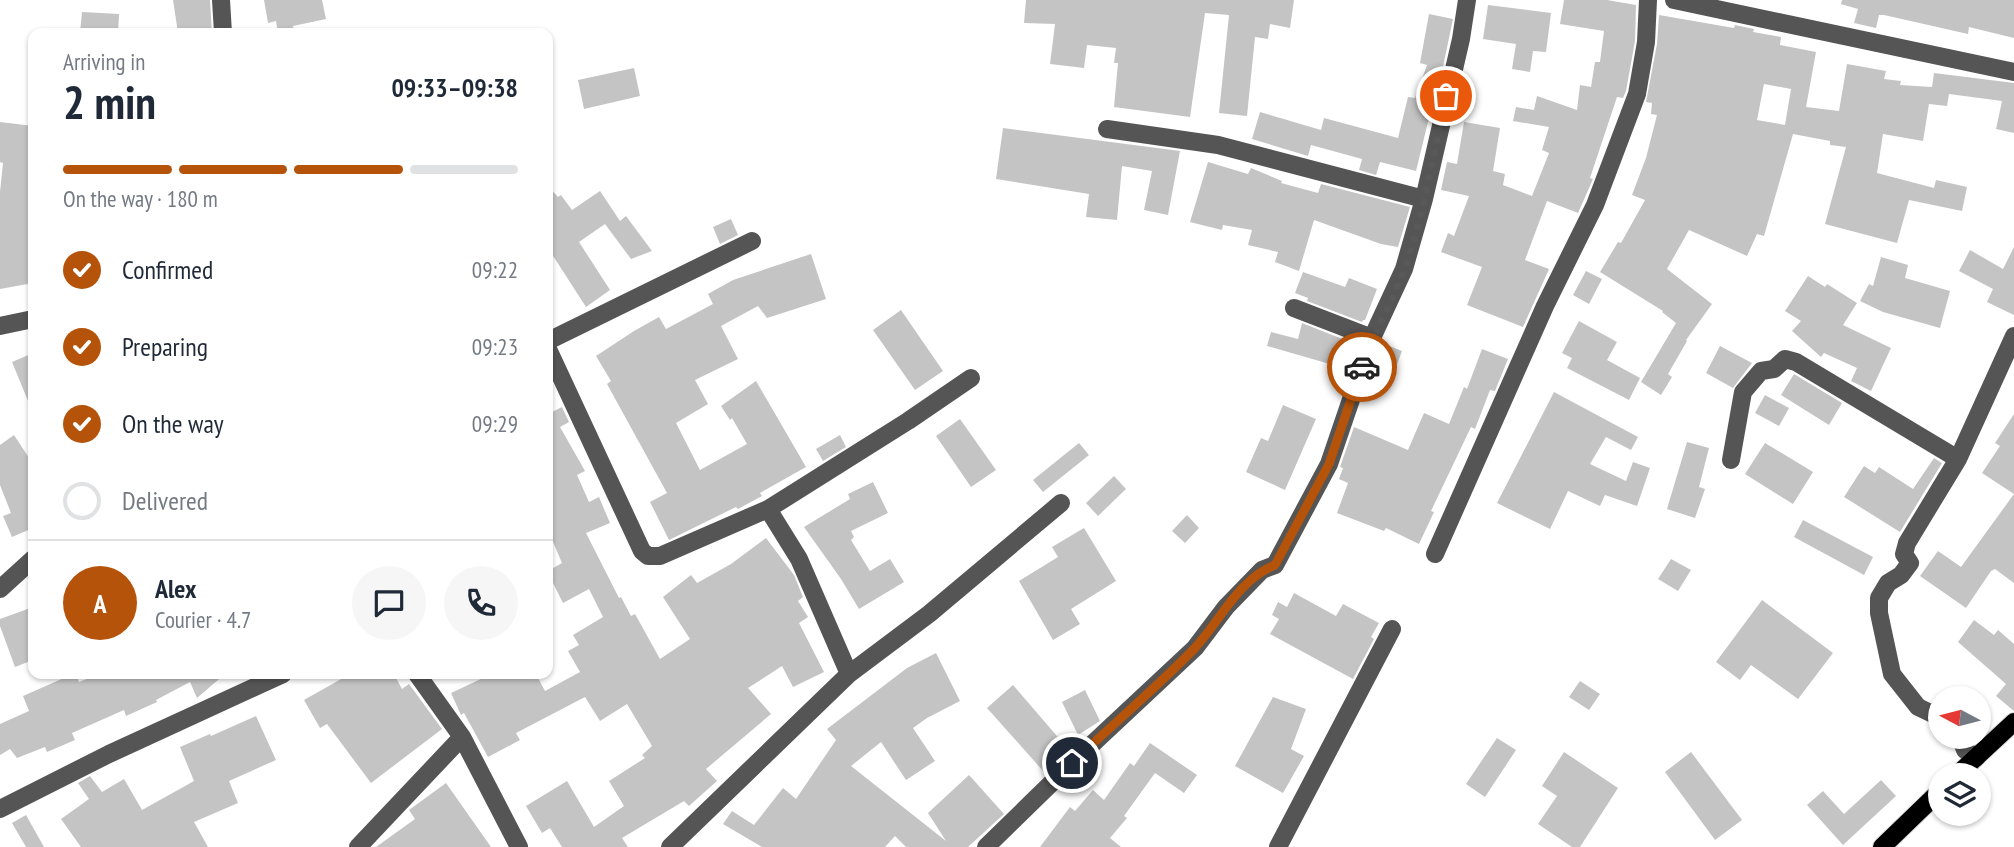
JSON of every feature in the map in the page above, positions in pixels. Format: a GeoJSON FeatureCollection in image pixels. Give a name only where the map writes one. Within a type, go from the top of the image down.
{"type":"FeatureCollection","features":[{"type":"Feature","properties":{"kind":"main road"},"geometry":{"type":"LineString","coordinates":[[1970,763],[2014,722]]}},
{"type":"Feature","properties":{"kind":"main road"},"geometry":{"type":"LineString","coordinates":[[1881,847],[1928,803]]}},
{"type":"Feature","properties":{"kind":"street"},"geometry":{"type":"LineString","coordinates":[[221,0],[223,28]]}},
{"type":"Feature","properties":{"kind":"street"},"geometry":{"type":"LineString","coordinates":[[986,847],[1195,648],[1226,607],[1268,568],[1329,464],[1372,338],[1404,269],[1424,199],[1461,39],[1467,0]]}},
{"type":"Feature","properties":{"kind":"street"},"geometry":{"type":"LineString","coordinates":[[1435,554],[1545,306],[1595,205],[1637,94],[1646,42],[1648,0]]}},
{"type":"Feature","properties":{"kind":"street"},"geometry":{"type":"LineString","coordinates":[[1674,0],[2014,72]]}},
{"type":"Feature","properties":{"kind":"street"},"geometry":{"type":"LineString","coordinates":[[1107,129],[1218,145],[1424,199]]}},
{"type":"Feature","properties":{"kind":"street"},"geometry":{"type":"LineString","coordinates":[[553,339],[752,241]]}},
{"type":"Feature","properties":{"kind":"street"},"geometry":{"type":"LineString","coordinates":[[1294,308],[1372,338]]}},
{"type":"Feature","properties":{"kind":"street"},"geometry":{"type":"LineString","coordinates":[[0,326],[28,320]]}},
{"type":"Feature","properties":{"kind":"street"},"geometry":{"type":"LineString","coordinates":[[1928,712],[1918,707],[1892,674],[1879,613],[1879,598],[1888,583],[1901,575],[1910,563],[1905,554],[1907,543],[1958,459],[2014,336]]}},
{"type":"Feature","properties":{"kind":"street"},"geometry":{"type":"LineString","coordinates":[[1731,460],[1743,391],[1761,371],[1774,369],[1785,359],[1796,362],[1958,459]]}},
{"type":"Feature","properties":{"kind":"street"},"geometry":{"type":"LineString","coordinates":[[553,360],[642,551],[648,556],[660,556],[768,509],[971,378]]}},
{"type":"Feature","properties":{"kind":"street"},"geometry":{"type":"LineString","coordinates":[[670,847],[849,674],[929,614],[1061,503]]}},
{"type":"Feature","properties":{"kind":"street"},"geometry":{"type":"LineString","coordinates":[[768,509],[799,559],[849,674]]}},
{"type":"Feature","properties":{"kind":"street"},"geometry":{"type":"LineString","coordinates":[[0,589],[28,564]]}},
{"type":"Feature","properties":{"kind":"street"},"geometry":{"type":"LineString","coordinates":[[1278,847],[1392,629]]}},
{"type":"Feature","properties":{"kind":"street"},"geometry":{"type":"LineString","coordinates":[[0,808],[109,754],[272,679]]}},
{"type":"Feature","properties":{"kind":"street"},"geometry":{"type":"LineString","coordinates":[[421,679],[462,737],[519,847]]}},
{"type":"Feature","properties":{"kind":"street"},"geometry":{"type":"LineString","coordinates":[[358,847],[462,737]]}},
{"type":"Feature","properties":{"kind":"street"},"geometry":{"type":"LineString","coordinates":[[1965,749],[1976,758]]}},
{"type":"Feature","properties":{"kind":"building"},"geometry":{"type":"Polygon","coordinates":[[[173,0],[210,0],[212,28],[177,28],[173,0]]]}},
{"type":"Feature","properties":{"kind":"building"},"geometry":{"type":"Polygon","coordinates":[[[264,0],[322,0],[326,19],[294,28],[277,28],[276,21],[268,23],[264,0]]]}},
{"type":"Feature","properties":{"kind":"building"},"geometry":{"type":"Polygon","coordinates":[[[1026,0],[1294,0],[1290,28],[1270,24],[1268,39],[1255,37],[1247,116],[1219,113],[1229,15],[1205,13],[1190,117],[1114,107],[1118,63],[1114,63],[1116,48],[1087,45],[1084,68],[1050,64],[1055,24],[1024,23],[1026,0]]]}},
{"type":"Feature","properties":{"kind":"building"},"geometry":{"type":"Polygon","coordinates":[[[1564,0],[1607,0],[1636,5],[1635,41],[1626,91],[1623,98],[1617,97],[1590,178],[1593,179],[1578,213],[1547,201],[1525,260],[1549,269],[1523,327],[1467,305],[1482,267],[1441,252],[1448,233],[1454,236],[1469,196],[1441,190],[1447,162],[1457,164],[1464,122],[1500,128],[1493,171],[1505,174],[1503,185],[1532,196],[1549,153],[1542,150],[1549,127],[1513,121],[1516,107],[1534,110],[1537,96],[1577,110],[1580,85],[1591,87],[1595,62],[1600,62],[1604,31],[1560,24],[1564,0]]]}},
{"type":"Feature","properties":{"kind":"building"},"geometry":{"type":"Polygon","coordinates":[[[1842,0],[2014,0],[2014,38],[1969,27],[1968,34],[1884,15],[1879,15],[1876,28],[1854,23],[1858,9],[1841,4],[1842,0]]]}},
{"type":"Feature","properties":{"kind":"building"},"geometry":{"type":"Polygon","coordinates":[[[1488,5],[1551,13],[1546,52],[1533,51],[1530,72],[1512,69],[1516,44],[1483,39],[1488,5]]]}},
{"type":"Feature","properties":{"kind":"building"},"geometry":{"type":"Polygon","coordinates":[[[82,12],[119,14],[118,28],[80,28],[82,12]]]}},
{"type":"Feature","properties":{"kind":"building"},"geometry":{"type":"Polygon","coordinates":[[[1429,14],[1453,19],[1416,171],[1380,162],[1376,175],[1359,170],[1362,159],[1311,145],[1308,156],[1252,139],[1260,112],[1321,130],[1324,118],[1398,138],[1408,97],[1415,98],[1427,65],[1420,63],[1429,14]]]}},
{"type":"Feature","properties":{"kind":"building"},"geometry":{"type":"Polygon","coordinates":[[[1659,15],[1734,28],[1735,25],[1754,29],[1753,32],[1781,37],[1780,45],[1816,52],[1806,107],[1839,111],[1847,64],[1886,71],[1884,79],[1901,81],[1900,85],[1932,87],[1934,73],[2014,83],[2014,133],[1996,129],[2002,101],[1949,94],[1947,106],[1929,104],[1923,141],[1883,134],[1877,173],[1934,188],[1936,180],[1967,187],[1962,211],[1909,200],[1897,243],[1825,224],[1846,147],[1793,134],[1764,236],[1757,234],[1747,256],[1689,230],[1667,269],[1712,304],[1686,340],[1668,374],[1672,377],[1661,395],[1641,382],[1676,323],[1663,311],[1600,272],[1618,242],[1621,243],[1645,200],[1632,195],[1646,158],[1657,115],[1651,114],[1652,103],[1646,102],[1657,44],[1659,15]],[[1764,84],[1757,120],[1785,125],[1791,89],[1764,84]]]}},
{"type":"Feature","properties":{"kind":"building"},"geometry":{"type":"Polygon","coordinates":[[[634,68],[640,96],[584,109],[578,80],[634,68]]]}},
{"type":"Feature","properties":{"kind":"building"},"geometry":{"type":"Polygon","coordinates":[[[0,122],[28,125],[28,284],[0,289],[0,192],[3,163],[0,162],[0,122]]]}},
{"type":"Feature","properties":{"kind":"building"},"geometry":{"type":"Polygon","coordinates":[[[1003,128],[1180,151],[1168,215],[1144,210],[1152,171],[1122,166],[1117,220],[1086,217],[1089,194],[996,179],[1003,128]]]}},
{"type":"Feature","properties":{"kind":"building"},"geometry":{"type":"Polygon","coordinates":[[[1208,162],[1248,174],[1251,168],[1282,181],[1281,183],[1318,193],[1321,184],[1410,207],[1398,247],[1381,244],[1314,220],[1299,271],[1275,262],[1278,252],[1248,245],[1252,230],[1223,225],[1222,230],[1190,222],[1208,162]]]}},
{"type":"Feature","properties":{"kind":"building"},"geometry":{"type":"Polygon","coordinates":[[[600,191],[620,221],[626,216],[652,251],[631,259],[605,224],[579,242],[610,290],[586,307],[553,256],[553,192],[558,197],[561,195],[572,210],[600,191]]]}},
{"type":"Feature","properties":{"kind":"building"},"geometry":{"type":"Polygon","coordinates":[[[731,219],[738,235],[720,244],[713,227],[731,219]]]}},
{"type":"Feature","properties":{"kind":"building"},"geometry":{"type":"Polygon","coordinates":[[[2014,247],[2014,315],[1987,302],[1993,289],[1959,271],[1970,250],[2003,269],[2014,247]]]}},
{"type":"Feature","properties":{"kind":"building"},"geometry":{"type":"Polygon","coordinates":[[[811,254],[826,299],[767,318],[758,306],[721,326],[738,359],[695,380],[708,404],[676,423],[700,470],[747,444],[732,418],[730,420],[721,406],[756,381],[806,467],[738,509],[736,507],[669,540],[650,502],[667,493],[607,384],[611,381],[596,356],[659,317],[666,329],[713,304],[708,294],[733,280],[811,254]]]}},
{"type":"Feature","properties":{"kind":"building"},"geometry":{"type":"Polygon","coordinates":[[[1881,257],[1908,265],[1905,278],[1950,291],[1940,328],[1883,312],[1860,301],[1869,284],[1873,286],[1881,257]]]}},
{"type":"Feature","properties":{"kind":"building"},"geometry":{"type":"Polygon","coordinates":[[[1586,271],[1602,279],[1589,304],[1573,295],[1586,271]]]}},
{"type":"Feature","properties":{"kind":"building"},"geometry":{"type":"Polygon","coordinates":[[[1303,272],[1345,287],[1349,278],[1377,289],[1365,320],[1362,322],[1307,301],[1308,298],[1295,293],[1303,272]]]}},
{"type":"Feature","properties":{"kind":"building"},"geometry":{"type":"Polygon","coordinates":[[[1808,276],[1825,287],[1827,284],[1857,303],[1843,325],[1891,348],[1871,391],[1851,381],[1857,368],[1824,353],[1821,357],[1792,331],[1801,321],[1785,311],[1808,276]]]}},
{"type":"Feature","properties":{"kind":"building"},"geometry":{"type":"Polygon","coordinates":[[[901,310],[943,371],[915,390],[873,330],[901,310]]]}},
{"type":"Feature","properties":{"kind":"building"},"geometry":{"type":"Polygon","coordinates":[[[1579,321],[1617,342],[1607,360],[1640,378],[1629,400],[1567,368],[1572,358],[1562,353],[1579,321]]]}},
{"type":"Feature","properties":{"kind":"building"},"geometry":{"type":"Polygon","coordinates":[[[1302,323],[1355,344],[1347,369],[1267,346],[1271,332],[1298,339],[1302,323]]]}},
{"type":"Feature","properties":{"kind":"building"},"geometry":{"type":"Polygon","coordinates":[[[1387,345],[1402,351],[1388,388],[1374,383],[1387,345]]]}},
{"type":"Feature","properties":{"kind":"building"},"geometry":{"type":"Polygon","coordinates":[[[1720,346],[1752,363],[1733,388],[1706,373],[1720,346]]]}},
{"type":"Feature","properties":{"kind":"building"},"geometry":{"type":"Polygon","coordinates":[[[1482,349],[1508,359],[1495,391],[1490,390],[1475,429],[1471,427],[1431,511],[1434,512],[1419,544],[1386,528],[1384,531],[1337,513],[1348,483],[1339,479],[1343,468],[1340,467],[1354,427],[1408,450],[1424,413],[1449,424],[1464,387],[1467,389],[1482,349]]]}},
{"type":"Feature","properties":{"kind":"building"},"geometry":{"type":"Polygon","coordinates":[[[28,355],[28,401],[12,362],[28,355]]]}},
{"type":"Feature","properties":{"kind":"building"},"geometry":{"type":"Polygon","coordinates":[[[1794,374],[1842,403],[1829,425],[1781,395],[1794,374]]]}},
{"type":"Feature","properties":{"kind":"building"},"geometry":{"type":"Polygon","coordinates":[[[1554,392],[1638,437],[1631,450],[1606,437],[1590,464],[1626,481],[1633,462],[1650,468],[1637,506],[1605,495],[1600,506],[1568,491],[1550,529],[1497,503],[1554,392]]]}},
{"type":"Feature","properties":{"kind":"building"},"geometry":{"type":"Polygon","coordinates":[[[1765,395],[1789,408],[1779,426],[1755,413],[1765,395]]]}},
{"type":"Feature","properties":{"kind":"building"},"geometry":{"type":"Polygon","coordinates":[[[1283,405],[1316,419],[1285,490],[1246,472],[1261,438],[1268,441],[1283,405]]]}},
{"type":"Feature","properties":{"kind":"building"},"geometry":{"type":"Polygon","coordinates":[[[562,407],[569,422],[560,427],[585,471],[577,475],[589,502],[599,497],[610,523],[586,533],[619,598],[621,597],[631,616],[635,614],[660,659],[690,639],[663,597],[691,575],[697,583],[731,564],[766,538],[794,575],[803,597],[798,601],[808,617],[799,623],[824,672],[793,687],[782,666],[748,688],[771,714],[706,769],[717,781],[689,806],[684,801],[622,838],[628,847],[562,847],[550,828],[542,833],[526,806],[567,781],[594,827],[624,806],[609,781],[645,758],[642,755],[652,746],[627,704],[600,721],[585,697],[516,733],[520,740],[488,757],[464,713],[461,715],[451,693],[481,679],[539,679],[545,691],[580,672],[568,651],[579,645],[573,635],[603,617],[589,589],[563,603],[553,583],[553,568],[562,563],[553,542],[553,412],[562,407]]]}},
{"type":"Feature","properties":{"kind":"building"},"geometry":{"type":"Polygon","coordinates":[[[2014,414],[2014,494],[1982,473],[2000,446],[1995,443],[2014,414]]]}},
{"type":"Feature","properties":{"kind":"building"},"geometry":{"type":"Polygon","coordinates":[[[960,419],[996,470],[971,487],[936,436],[960,419]]]}},
{"type":"Feature","properties":{"kind":"building"},"geometry":{"type":"Polygon","coordinates":[[[14,435],[28,456],[28,530],[12,537],[3,516],[11,513],[0,485],[0,445],[14,435]]]}},
{"type":"Feature","properties":{"kind":"building"},"geometry":{"type":"Polygon","coordinates":[[[840,435],[846,447],[823,461],[816,449],[840,435]]]}},
{"type":"Feature","properties":{"kind":"building"},"geometry":{"type":"Polygon","coordinates":[[[1687,442],[1709,448],[1699,487],[1705,489],[1695,518],[1667,509],[1687,442]]]}},
{"type":"Feature","properties":{"kind":"building"},"geometry":{"type":"Polygon","coordinates":[[[1079,443],[1089,455],[1043,492],[1033,480],[1079,443]]]}},
{"type":"Feature","properties":{"kind":"building"},"geometry":{"type":"Polygon","coordinates":[[[1765,443],[1813,472],[1793,504],[1745,474],[1765,443]]]}},
{"type":"Feature","properties":{"kind":"building"},"geometry":{"type":"Polygon","coordinates":[[[1934,458],[1942,463],[1900,532],[1844,497],[1864,466],[1875,473],[1879,467],[1913,489],[1934,458]]]}},
{"type":"Feature","properties":{"kind":"building"},"geometry":{"type":"Polygon","coordinates":[[[1114,476],[1126,489],[1098,516],[1086,503],[1114,476]]]}},
{"type":"Feature","properties":{"kind":"building"},"geometry":{"type":"Polygon","coordinates":[[[873,482],[888,513],[851,531],[854,537],[851,540],[870,571],[890,559],[904,582],[859,609],[804,527],[850,499],[848,494],[873,482]]]}},
{"type":"Feature","properties":{"kind":"building"},"geometry":{"type":"Polygon","coordinates":[[[2014,494],[2014,583],[1995,569],[1991,571],[1966,608],[1920,576],[1938,551],[1961,567],[2014,494]]]}},
{"type":"Feature","properties":{"kind":"building"},"geometry":{"type":"Polygon","coordinates":[[[1187,515],[1199,528],[1185,543],[1172,531],[1187,515]]]}},
{"type":"Feature","properties":{"kind":"building"},"geometry":{"type":"Polygon","coordinates":[[[1803,520],[1873,557],[1864,575],[1794,537],[1803,520]]]}},
{"type":"Feature","properties":{"kind":"building"},"geometry":{"type":"Polygon","coordinates":[[[1084,528],[1116,581],[1071,609],[1080,624],[1053,640],[1019,581],[1058,557],[1052,547],[1084,528]]]}},
{"type":"Feature","properties":{"kind":"building"},"geometry":{"type":"Polygon","coordinates":[[[1671,559],[1691,570],[1678,591],[1658,579],[1671,559]]]}},
{"type":"Feature","properties":{"kind":"building"},"geometry":{"type":"Polygon","coordinates":[[[1294,593],[1336,616],[1343,604],[1379,623],[1371,637],[1374,639],[1353,679],[1270,634],[1279,619],[1272,615],[1278,602],[1287,607],[1294,593]]]}},
{"type":"Feature","properties":{"kind":"building"},"geometry":{"type":"Polygon","coordinates":[[[1762,600],[1833,653],[1798,699],[1751,665],[1740,680],[1716,662],[1762,600]]]}},
{"type":"Feature","properties":{"kind":"building"},"geometry":{"type":"Polygon","coordinates":[[[28,609],[28,662],[15,667],[0,619],[28,609]]]}},
{"type":"Feature","properties":{"kind":"building"},"geometry":{"type":"Polygon","coordinates":[[[1974,620],[1994,635],[1998,630],[2014,644],[2014,711],[1996,696],[2006,684],[1958,642],[1974,620]]]}},
{"type":"Feature","properties":{"kind":"building"},"geometry":{"type":"Polygon","coordinates":[[[936,653],[960,701],[913,728],[935,761],[906,780],[881,742],[851,766],[946,841],[928,813],[969,775],[1004,814],[968,847],[906,847],[895,836],[885,847],[762,847],[723,824],[732,811],[754,825],[783,788],[796,799],[836,740],[827,729],[907,668],[936,653]]]}},
{"type":"Feature","properties":{"kind":"building"},"geometry":{"type":"Polygon","coordinates":[[[62,679],[78,679],[79,682],[86,679],[219,679],[197,698],[190,682],[156,700],[157,702],[126,716],[124,710],[72,733],[75,740],[47,752],[45,747],[17,758],[10,749],[0,755],[0,724],[29,711],[23,696],[62,679]]]}},
{"type":"Feature","properties":{"kind":"building"},"geometry":{"type":"Polygon","coordinates":[[[341,679],[397,679],[402,689],[409,684],[442,729],[371,783],[327,724],[320,728],[304,700],[341,679]]]}},
{"type":"Feature","properties":{"kind":"building"},"geometry":{"type":"Polygon","coordinates":[[[1580,681],[1600,694],[1589,710],[1569,697],[1580,681]]]}},
{"type":"Feature","properties":{"kind":"building"},"geometry":{"type":"Polygon","coordinates":[[[1013,685],[1069,750],[1044,772],[987,708],[1013,685]]]}},
{"type":"Feature","properties":{"kind":"building"},"geometry":{"type":"Polygon","coordinates":[[[1085,690],[1100,721],[1078,735],[1062,702],[1085,690]]]}},
{"type":"Feature","properties":{"kind":"building"},"geometry":{"type":"Polygon","coordinates":[[[1273,697],[1306,709],[1291,749],[1304,756],[1283,793],[1235,766],[1273,697]]]}},
{"type":"Feature","properties":{"kind":"building"},"geometry":{"type":"Polygon","coordinates":[[[256,716],[276,760],[229,781],[238,803],[194,822],[208,847],[81,847],[61,819],[89,799],[78,783],[90,776],[102,792],[124,779],[142,810],[194,781],[180,747],[256,716]]]}},
{"type":"Feature","properties":{"kind":"building"},"geometry":{"type":"Polygon","coordinates":[[[1497,738],[1516,750],[1485,797],[1466,784],[1497,738]]]}},
{"type":"Feature","properties":{"kind":"building"},"geometry":{"type":"Polygon","coordinates":[[[1150,743],[1197,775],[1184,793],[1155,773],[1124,816],[1127,818],[1110,838],[1121,847],[1040,847],[1070,807],[1075,811],[1093,790],[1104,800],[1130,763],[1134,766],[1150,743]]]}},
{"type":"Feature","properties":{"kind":"building"},"geometry":{"type":"Polygon","coordinates":[[[1564,752],[1618,788],[1580,847],[1572,847],[1538,824],[1557,796],[1542,786],[1564,752]]]}},
{"type":"Feature","properties":{"kind":"building"},"geometry":{"type":"Polygon","coordinates":[[[1691,752],[1742,820],[1715,840],[1665,772],[1691,752]]]}},
{"type":"Feature","properties":{"kind":"building"},"geometry":{"type":"Polygon","coordinates":[[[1881,780],[1896,796],[1843,845],[1807,805],[1823,791],[1844,814],[1881,780]]]}},
{"type":"Feature","properties":{"kind":"building"},"geometry":{"type":"Polygon","coordinates":[[[446,783],[491,847],[376,847],[415,819],[409,810],[446,783]]]}},
{"type":"Feature","properties":{"kind":"building"},"geometry":{"type":"Polygon","coordinates":[[[26,815],[44,847],[26,847],[12,823],[26,815]]]}},
{"type":"Feature","properties":{"kind":"way so far"},"geometry":{"type":"LineString","coordinates":[[1362,367],[1372,338],[1404,269],[1424,199],[1446,96]]}},
{"type":"Feature","properties":{"kind":"route"},"geometry":{"type":"LineString","coordinates":[[1072,763],[1195,648],[1226,607],[1262,570],[1275,565],[1329,464],[1362,367]]}}]}
